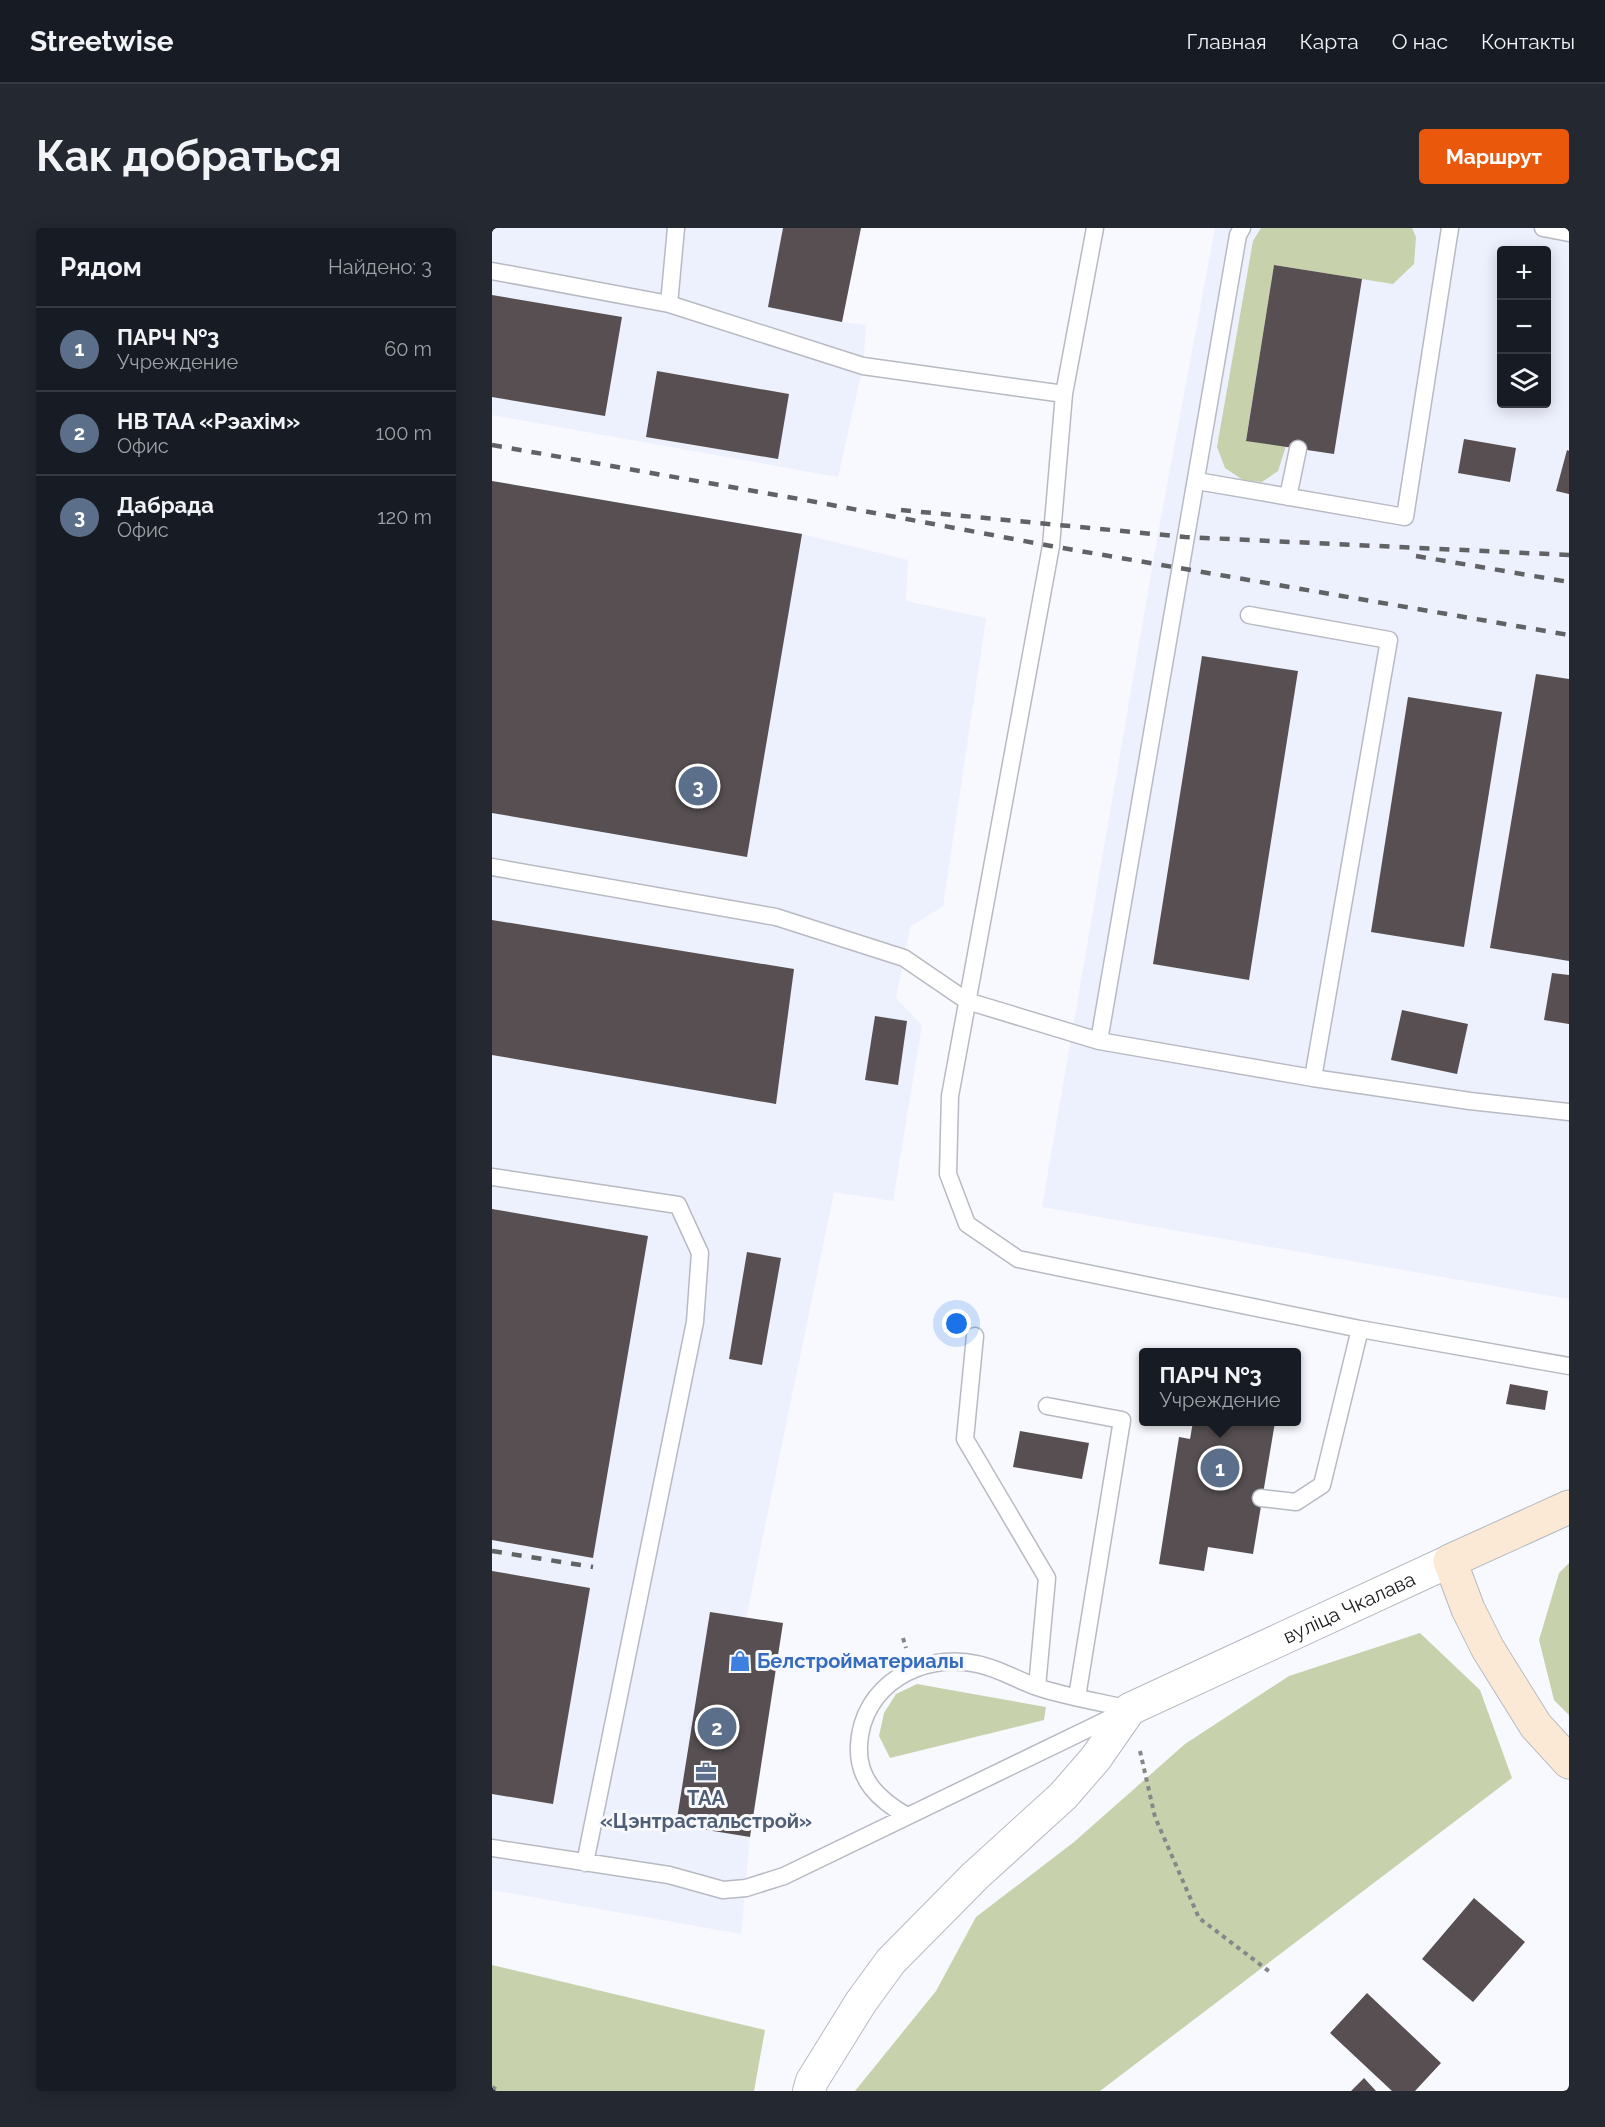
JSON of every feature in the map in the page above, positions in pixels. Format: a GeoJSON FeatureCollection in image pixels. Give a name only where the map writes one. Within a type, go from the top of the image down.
{"type":"FeatureCollection","features":[{"type":"Feature","properties":{"kind":"street","name":"вуліца Чкалава"},"geometry":{"type":"LineString","coordinates":[[1130,1709],[1569,1507]]}},
{"type":"Feature","properties":{"kind":"street"},"geometry":{"type":"LineString","coordinates":[[1450,1561],[1468,1609],[1488,1649],[1536,1726],[1569,1762]]}},
{"type":"Feature","properties":{"kind":"street"},"geometry":{"type":"LineString","coordinates":[[808,2091],[861,2002],[891,1961],[975,1876],[1063,1796],[1096,1758],[1130,1709]]}},
{"type":"Feature","properties":{"kind":"lane"},"geometry":{"type":"LineString","coordinates":[[669,304],[676,228]]}},
{"type":"Feature","properties":{"kind":"lane"},"geometry":{"type":"LineString","coordinates":[[1095,228],[1064,394],[1050,546],[950,1096],[948,1174],[967,1224],[1018,1259],[1360,1329],[1569,1366]]}},
{"type":"Feature","properties":{"kind":"lane"},"geometry":{"type":"LineString","coordinates":[[1099,1041],[1238,235],[1242,228]]}},
{"type":"Feature","properties":{"kind":"lane"},"geometry":{"type":"LineString","coordinates":[[1197,481],[1405,517],[1450,228]]}},
{"type":"Feature","properties":{"kind":"lane"},"geometry":{"type":"LineString","coordinates":[[1543,228],[1569,233]]}},
{"type":"Feature","properties":{"kind":"lane"},"geometry":{"type":"LineString","coordinates":[[492,271],[669,304],[863,366],[1064,394]]}},
{"type":"Feature","properties":{"kind":"lane"},"geometry":{"type":"LineString","coordinates":[[1288,497],[1298,449]]}},
{"type":"Feature","properties":{"kind":"lane"},"geometry":{"type":"LineString","coordinates":[[1249,615],[1389,640],[1313,1078]]}},
{"type":"Feature","properties":{"kind":"lane"},"geometry":{"type":"LineString","coordinates":[[492,867],[776,917],[904,958],[967,1001],[1099,1041],[1313,1078],[1470,1101],[1569,1112]]}},
{"type":"Feature","properties":{"kind":"lane"},"geometry":{"type":"LineString","coordinates":[[492,1177],[678,1205],[700,1253],[695,1322],[585,1863]]}},
{"type":"Feature","properties":{"kind":"lane"},"geometry":{"type":"LineString","coordinates":[[1261,1497],[1296,1502],[1322,1485],[1360,1329]]}},
{"type":"Feature","properties":{"kind":"lane"},"geometry":{"type":"LineString","coordinates":[[975,1336],[965,1439],[1047,1578],[1037,1687]]}},
{"type":"Feature","properties":{"kind":"lane"},"geometry":{"type":"LineString","coordinates":[[1047,1406],[1122,1420],[1077,1697]]}},
{"type":"Feature","properties":{"kind":"lane"},"geometry":{"type":"LineString","coordinates":[[907,1816],[880,1798],[867,1781],[858,1757],[860,1729],[870,1705],[891,1682],[912,1669],[938,1662],[977,1664],[1037,1687],[1130,1709]]}},
{"type":"Feature","properties":{"kind":"lane"},"geometry":{"type":"LineString","coordinates":[[492,1848],[669,1875],[723,1890],[746,1888],[784,1876],[1130,1709]]}},
{"type":"Feature","properties":{"kind":"path"},"geometry":{"type":"LineString","coordinates":[[1130,1709],[1155,1817],[1199,1918],[1270,1972]]}},
{"type":"Feature","properties":{"kind":"path"},"geometry":{"type":"LineString","coordinates":[[492,2087],[499,2091]]}},
{"type":"Feature","properties":{"kind":"shaded area"},"geometry":{"type":"Polygon","coordinates":[[[492,228],[861,228],[842,322],[866,325],[863,366],[838,477],[492,415],[492,228]]]}},
{"type":"Feature","properties":{"kind":"shaded area"},"geometry":{"type":"Polygon","coordinates":[[[1215,228],[1569,228],[1569,1299],[1042,1207],[1158,534],[1215,228]]]}},
{"type":"Feature","properties":{"kind":"shaded area"},"geometry":{"type":"Polygon","coordinates":[[[492,481],[802,534],[908,560],[906,601],[986,618],[943,906],[910,927],[896,998],[922,1025],[893,1201],[834,1192],[746,1618],[677,1825],[750,1837],[741,1934],[492,1890],[492,481]]]}},
{"type":"Feature","properties":{"kind":"green space"},"geometry":{"type":"Polygon","coordinates":[[[1261,228],[1412,228],[1416,237],[1414,264],[1393,284],[1274,265],[1246,440],[1286,446],[1278,471],[1262,482],[1243,480],[1225,468],[1217,447],[1253,241],[1261,228]]]}},
{"type":"Feature","properties":{"kind":"green space"},"geometry":{"type":"Polygon","coordinates":[[[1569,1563],[1569,1715],[1554,1700],[1539,1640],[1559,1573],[1569,1563]]]}},
{"type":"Feature","properties":{"kind":"green space"},"geometry":{"type":"Polygon","coordinates":[[[1420,1633],[1480,1690],[1512,1778],[1100,2091],[855,2091],[936,1991],[976,1917],[1074,1842],[1185,1744],[1289,1676],[1420,1633]]]}},
{"type":"Feature","properties":{"kind":"green space"},"geometry":{"type":"Polygon","coordinates":[[[917,1684],[1046,1707],[1044,1720],[890,1758],[879,1736],[884,1713],[896,1694],[917,1684]]]}},
{"type":"Feature","properties":{"kind":"green space"},"geometry":{"type":"Polygon","coordinates":[[[492,1965],[765,2030],[754,2091],[492,2091],[492,1965]]]}},
{"type":"Feature","properties":{"kind":"building"},"geometry":{"type":"Polygon","coordinates":[[[783,228],[861,228],[842,322],[768,307],[783,228]]]}},
{"type":"Feature","properties":{"kind":"building"},"geometry":{"type":"Polygon","coordinates":[[[1274,265],[1362,279],[1334,454],[1246,441],[1274,265]]]}},
{"type":"Feature","properties":{"kind":"building"},"geometry":{"type":"Polygon","coordinates":[[[492,295],[622,317],[605,416],[492,397],[492,295]]]}},
{"type":"Feature","properties":{"kind":"building"},"geometry":{"type":"Polygon","coordinates":[[[657,371],[789,394],[778,459],[646,437],[657,371]]]}},
{"type":"Feature","properties":{"kind":"building"},"geometry":{"type":"Polygon","coordinates":[[[1464,439],[1516,448],[1510,482],[1458,473],[1464,439]]]}},
{"type":"Feature","properties":{"kind":"building"},"geometry":{"type":"Polygon","coordinates":[[[1567,450],[1569,451],[1569,494],[1556,491],[1567,450]]]}},
{"type":"Feature","properties":{"kind":"building"},"geometry":{"type":"Polygon","coordinates":[[[492,481],[802,534],[747,857],[492,813],[492,481]]]}},
{"type":"Feature","properties":{"kind":"building"},"geometry":{"type":"Polygon","coordinates":[[[1202,656],[1298,671],[1249,980],[1153,964],[1202,656]]]}},
{"type":"Feature","properties":{"kind":"building"},"geometry":{"type":"Polygon","coordinates":[[[1536,674],[1569,679],[1569,961],[1490,948],[1536,674]]]}},
{"type":"Feature","properties":{"kind":"building"},"geometry":{"type":"Polygon","coordinates":[[[1408,697],[1502,712],[1464,947],[1371,932],[1408,697]]]}},
{"type":"Feature","properties":{"kind":"building"},"geometry":{"type":"Polygon","coordinates":[[[492,920],[794,969],[776,1104],[492,1055],[492,920]]]}},
{"type":"Feature","properties":{"kind":"building"},"geometry":{"type":"Polygon","coordinates":[[[1552,973],[1569,975],[1569,1024],[1544,1020],[1552,973]]]}},
{"type":"Feature","properties":{"kind":"building"},"geometry":{"type":"Polygon","coordinates":[[[1402,1010],[1468,1024],[1457,1074],[1391,1060],[1402,1010]]]}},
{"type":"Feature","properties":{"kind":"building"},"geometry":{"type":"Polygon","coordinates":[[[875,1016],[907,1021],[898,1085],[865,1080],[875,1016]]]}},
{"type":"Feature","properties":{"kind":"building"},"geometry":{"type":"Polygon","coordinates":[[[492,1209],[648,1236],[593,1558],[492,1540],[492,1209]]]}},
{"type":"Feature","properties":{"kind":"building"},"geometry":{"type":"Polygon","coordinates":[[[747,1252],[781,1258],[762,1365],[729,1359],[747,1252]]]}},
{"type":"Feature","properties":{"kind":"building"},"geometry":{"type":"Polygon","coordinates":[[[1510,1384],[1548,1391],[1545,1410],[1506,1404],[1510,1384]]]}},
{"type":"Feature","properties":{"kind":"building"},"geometry":{"type":"Polygon","coordinates":[[[1192,1426],[1274,1426],[1253,1554],[1208,1547],[1204,1571],[1159,1564],[1179,1437],[1190,1439],[1192,1426]]]}},
{"type":"Feature","properties":{"kind":"building"},"geometry":{"type":"Polygon","coordinates":[[[1020,1431],[1089,1443],[1082,1479],[1013,1467],[1020,1431]]]}},
{"type":"Feature","properties":{"kind":"building"},"geometry":{"type":"Polygon","coordinates":[[[492,1571],[590,1588],[553,1804],[492,1794],[492,1571]]]}},
{"type":"Feature","properties":{"kind":"building"},"geometry":{"type":"Polygon","coordinates":[[[710,1612],[783,1623],[750,1837],[676,1825],[710,1612]]]}},
{"type":"Feature","properties":{"kind":"building"},"geometry":{"type":"Polygon","coordinates":[[[1474,1898],[1525,1942],[1473,2002],[1422,1959],[1474,1898]]]}},
{"type":"Feature","properties":{"kind":"building"},"geometry":{"type":"Polygon","coordinates":[[[1367,1993],[1441,2063],[1415,2091],[1392,2091],[1330,2033],[1367,1993]]]}},
{"type":"Feature","properties":{"kind":"building"},"geometry":{"type":"Polygon","coordinates":[[[1364,2078],[1376,2091],[1351,2091],[1364,2078]]]}},
{"type":"Feature","properties":{"kind":"railway"},"geometry":{"type":"LineString","coordinates":[[492,445],[1051,546],[1569,635]]}},
{"type":"Feature","properties":{"kind":"railway"},"geometry":{"type":"LineString","coordinates":[[901,510],[1185,537],[1569,555]]}},
{"type":"Feature","properties":{"kind":"railway"},"geometry":{"type":"LineString","coordinates":[[1416,556],[1569,582]]}},
{"type":"Feature","properties":{"kind":"railway"},"geometry":{"type":"LineString","coordinates":[[492,1551],[593,1567]]}},
{"type":"Feature","properties":{"kind":"place","name":"Дабрада"},"geometry":{"type":"Point","coordinates":[698,786]}},
{"type":"Feature","properties":{"kind":"place","name":"ПАРЧ №3"},"geometry":{"type":"Point","coordinates":[1220,1468]}},
{"type":"Feature","properties":{"kind":"place","name":"Белстройматериалы"},"geometry":{"type":"Point","coordinates":[740,1661]}},
{"type":"Feature","properties":{"kind":"place","name":"НВ ТАА «Рэахім»"},"geometry":{"type":"Point","coordinates":[717,1727]}},
{"type":"Feature","properties":{"kind":"place","name":"ТАА «Цэнтрастальстрой»"},"geometry":{"type":"Point","coordinates":[706,1772]}}]}
